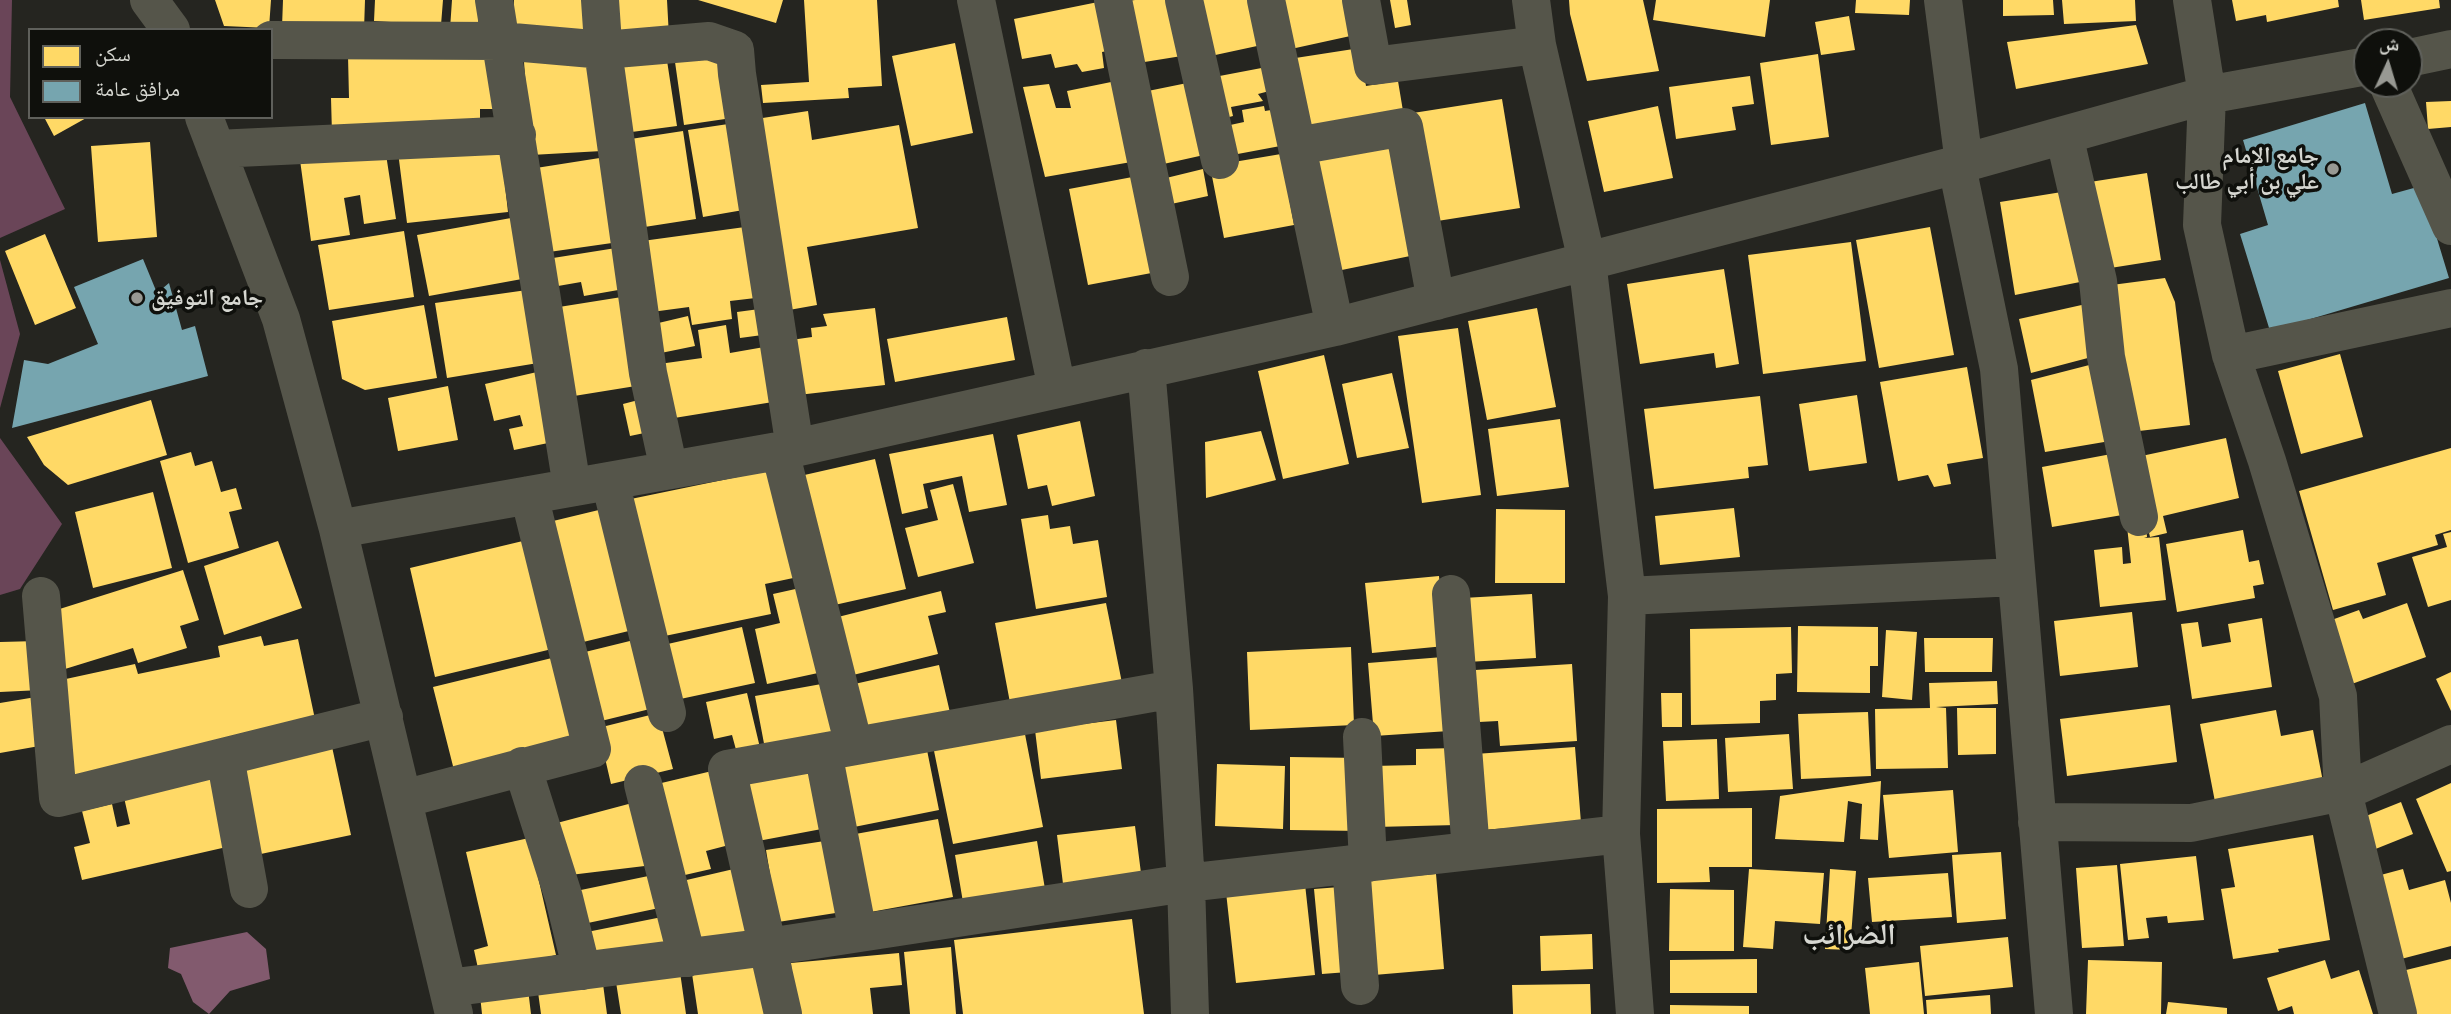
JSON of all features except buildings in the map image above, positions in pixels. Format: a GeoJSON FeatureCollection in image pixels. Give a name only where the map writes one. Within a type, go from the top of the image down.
{"type":"FeatureCollection","features":[{"type":"Feature","properties":{"kind":"street"},"geometry":{"type":"LineString","coordinates":[[149,0],[170,28]]}},
{"type":"Feature","properties":{"kind":"street"},"geometry":{"type":"LineString","coordinates":[[494,0],[572,487]]}},
{"type":"Feature","properties":{"kind":"street"},"geometry":{"type":"LineString","coordinates":[[600,0],[604,50],[648,373],[669,470]]}},
{"type":"Feature","properties":{"kind":"street"},"geometry":{"type":"LineString","coordinates":[[976,0],[1057,389]]}},
{"type":"Feature","properties":{"kind":"street"},"geometry":{"type":"LineString","coordinates":[[1113,0],[1170,277]]}},
{"type":"Feature","properties":{"kind":"street"},"geometry":{"type":"LineString","coordinates":[[1184,0],[1220,160]]}},
{"type":"Feature","properties":{"kind":"street"},"geometry":{"type":"LineString","coordinates":[[1266,0],[1335,327]]}},
{"type":"Feature","properties":{"kind":"street"},"geometry":{"type":"LineString","coordinates":[[1361,0],[1373,66],[1537,45]]}},
{"type":"Feature","properties":{"kind":"street"},"geometry":{"type":"LineString","coordinates":[[1531,0],[1537,45],[1587,261],[1627,596],[1621,834],[1635,1014]]}},
{"type":"Feature","properties":{"kind":"street"},"geometry":{"type":"LineString","coordinates":[[1942,0],[1964,163],[1958,171],[1999,369],[2054,1014]]}},
{"type":"Feature","properties":{"kind":"street"},"geometry":{"type":"LineString","coordinates":[[2192,0],[2207,95],[2203,225],[2231,355],[2267,461],[2338,696],[2343,792],[2398,1014]]}},
{"type":"Feature","properties":{"kind":"street"},"geometry":{"type":"LineString","coordinates":[[273,40],[501,41],[604,50],[709,41],[735,50],[787,449],[838,749],[858,933]]}},
{"type":"Feature","properties":{"kind":"street"},"geometry":{"type":"LineString","coordinates":[[2423,55],[2451,49]]}},
{"type":"Feature","properties":{"kind":"street"},"geometry":{"type":"LineString","coordinates":[[338,528],[787,449],[1335,327],[1964,163],[2207,95],[2353,69]]}},
{"type":"Feature","properties":{"kind":"street"},"geometry":{"type":"LineString","coordinates":[[2394,98],[2451,226]]}},
{"type":"Feature","properties":{"kind":"street"},"geometry":{"type":"LineString","coordinates":[[1297,146],[1404,127],[1436,301]]}},
{"type":"Feature","properties":{"kind":"street"},"geometry":{"type":"LineString","coordinates":[[517,135],[210,133],[281,319],[338,528],[451,1001],[582,971],[768,947],[1186,883],[1621,834]]}},
{"type":"Feature","properties":{"kind":"street"},"geometry":{"type":"LineString","coordinates":[[2064,135],[2098,281],[2106,356],[2139,517]]}},
{"type":"Feature","properties":{"kind":"street"},"geometry":{"type":"LineString","coordinates":[[2231,355],[2451,309]]}},
{"type":"Feature","properties":{"kind":"street"},"geometry":{"type":"LineString","coordinates":[[1146,368],[1174,689],[1186,883],[1189,1014]]}},
{"type":"Feature","properties":{"kind":"street"},"geometry":{"type":"LineString","coordinates":[[610,481],[667,713]]}},
{"type":"Feature","properties":{"kind":"street"},"geometry":{"type":"LineString","coordinates":[[403,799],[592,749],[529,495]]}},
{"type":"Feature","properties":{"kind":"street"},"geometry":{"type":"LineString","coordinates":[[1627,596],[2015,576]]}},
{"type":"Feature","properties":{"kind":"street"},"geometry":{"type":"LineString","coordinates":[[1451,594],[1471,851]]}},
{"type":"Feature","properties":{"kind":"street"},"geometry":{"type":"LineString","coordinates":[[41,596],[58,798],[384,717]]}},
{"type":"Feature","properties":{"kind":"street"},"geometry":{"type":"LineString","coordinates":[[782,1014],[727,769],[1174,689]]}},
{"type":"Feature","properties":{"kind":"street"},"geometry":{"type":"LineString","coordinates":[[1360,986],[1362,737]]}},
{"type":"Feature","properties":{"kind":"street"},"geometry":{"type":"LineString","coordinates":[[2036,821],[2191,823],[2343,792],[2451,744]]}},
{"type":"Feature","properties":{"kind":"street"},"geometry":{"type":"LineString","coordinates":[[225,757],[249,889]]}},
{"type":"Feature","properties":{"kind":"street"},"geometry":{"type":"LineString","coordinates":[[522,766],[564,898],[582,971]]}},
{"type":"Feature","properties":{"kind":"street"},"geometry":{"type":"LineString","coordinates":[[643,785],[687,958]]}},
{"type":"Feature","properties":{"kind":"shaded area"},"geometry":{"type":"Polygon","coordinates":[[[0,0],[12,0],[10,97],[65,209],[0,238],[0,0]]]}},
{"type":"Feature","properties":{"kind":"shaded area"},"geometry":{"type":"Polygon","coordinates":[[[0,260],[20,334],[0,408],[0,260]]]}},
{"type":"Feature","properties":{"kind":"shaded area"},"geometry":{"type":"Polygon","coordinates":[[[0,438],[62,524],[20,589],[0,595],[0,438]]]}},
{"type":"Feature","properties":{"kind":"shaded area"},"geometry":{"type":"Polygon","coordinates":[[[247,932],[266,949],[270,979],[230,991],[209,1014],[193,1002],[181,974],[168,968],[170,948],[247,932]]]}},
{"type":"Feature","properties":{"kind":"place","name":"جامع الإمام علي بن أبي طالب"},"geometry":{"type":"Point","coordinates":[2333,169]}},
{"type":"Feature","properties":{"kind":"place","name":"جامع التوفيق"},"geometry":{"type":"Point","coordinates":[137,298]}},
{"type":"Feature","properties":{"kind":"district","name":"الضرائب"},"geometry":{"type":"Point","coordinates":[1849,935]}}]}
